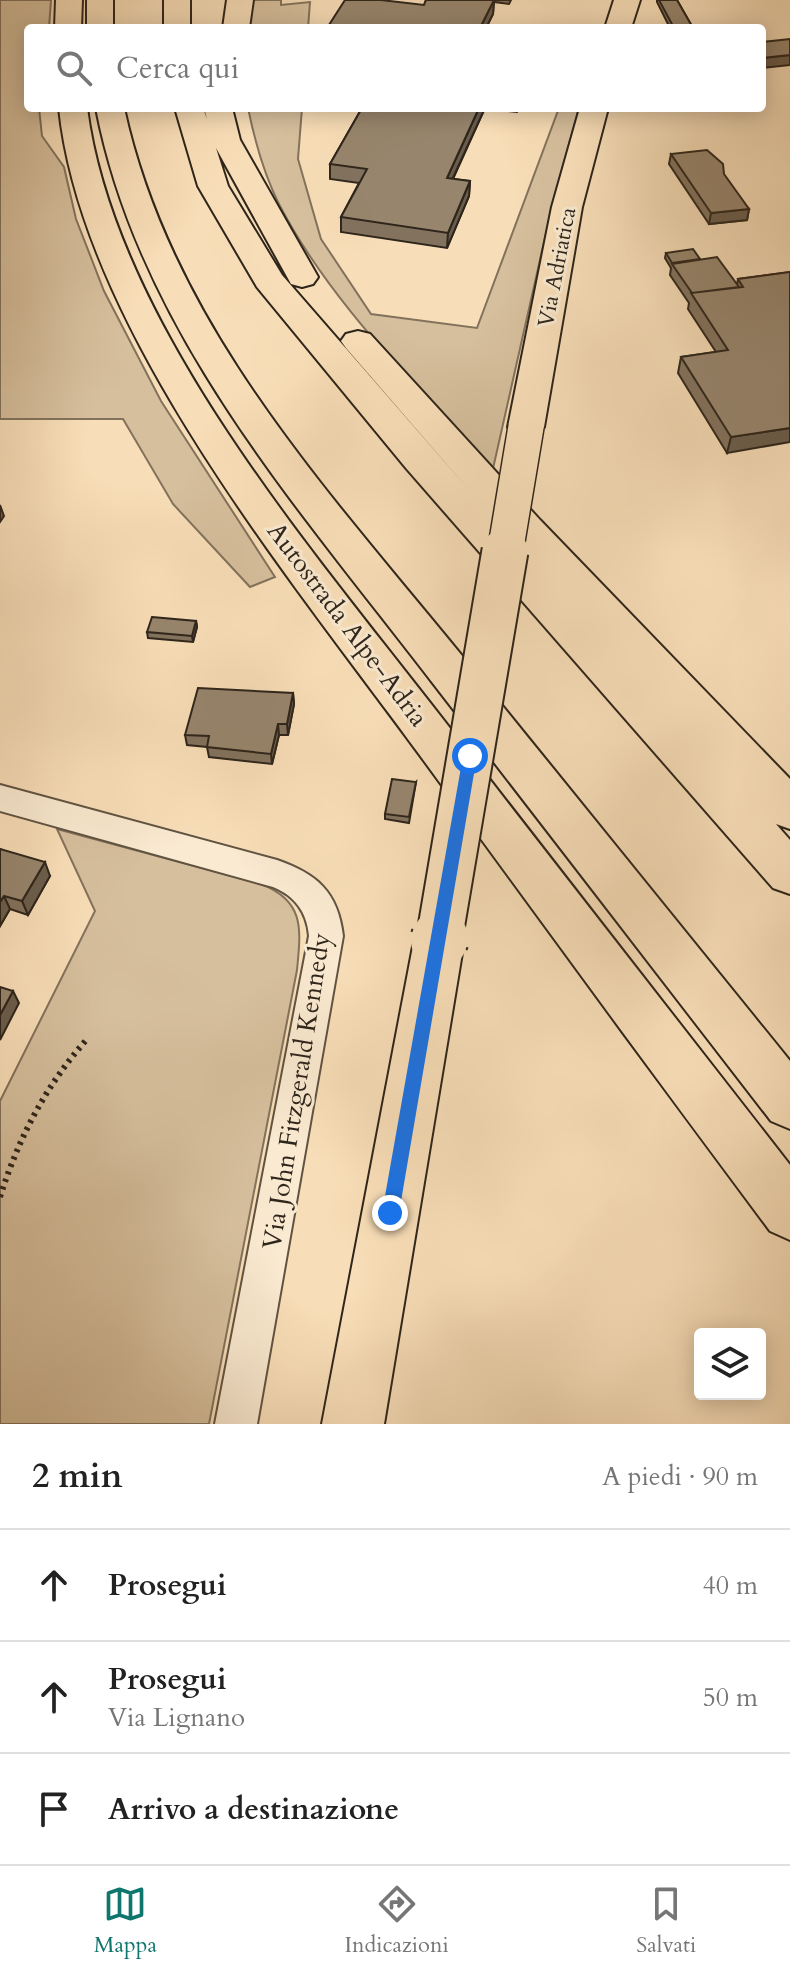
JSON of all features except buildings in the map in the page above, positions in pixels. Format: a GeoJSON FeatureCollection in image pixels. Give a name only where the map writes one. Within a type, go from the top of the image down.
{"type":"FeatureCollection","features":[{"type":"Feature","properties":{"kind":"main road"},"geometry":{"type":"LineString","coordinates":[[68,24],[69,0]]}},
{"type":"Feature","properties":{"kind":"main road"},"geometry":{"type":"LineString","coordinates":[[100,0],[100,24]]}},
{"type":"Feature","properties":{"kind":"main road"},"geometry":{"type":"LineString","coordinates":[[177,0],[177,24]]}},
{"type":"Feature","properties":{"kind":"main road"},"geometry":{"type":"LineString","coordinates":[[237,24],[240,0]]}},
{"type":"Feature","properties":{"kind":"main road"},"geometry":{"type":"LineString","coordinates":[[619,24],[627,0]]}},
{"type":"Feature","properties":{"kind":"main road","name":"Autostrada Alpe-Adria"},"geometry":{"type":"LineString","coordinates":[[74,112],[83,169],[96,217],[147,326],[235,473],[790,1211]]}},
{"type":"Feature","properties":{"kind":"main road","name":"Autostrada Alpe-Adria"},"geometry":{"type":"LineString","coordinates":[[111,112],[121,161],[157,257],[225,379],[274,450],[790,1103]]}},
{"type":"Feature","properties":{"kind":"main road"},"geometry":{"type":"LineString","coordinates":[[190,112],[213,186],[269,280],[419,459],[790,873]]}},
{"type":"Feature","properties":{"kind":"main road"},"geometry":{"type":"LineString","coordinates":[[219,112],[226,140],[302,278],[526,530],[790,810]]}},
{"type":"Feature","properties":{"kind":"main road"},"geometry":{"type":"LineString","coordinates":[[238,112],[251,187]]}},
{"type":"Feature","properties":{"kind":"main road","name":"Via Adriatica"},"geometry":{"type":"LineString","coordinates":[[353,1424],[526,427],[567,207],[593,112]]}},
{"type":"Feature","properties":{"kind":"street","name":"Via John Fitzgerald Kennedy"},"geometry":{"type":"LineString","coordinates":[[0,798],[277,874],[300,883],[324,917],[326,936],[315,1006],[236,1424]]}},
{"type":"Feature","properties":{"kind":"path"},"geometry":{"type":"LineString","coordinates":[[0,1197],[32,1115],[52,1081],[88,1038]]}},
{"type":"Feature","properties":{"kind":"shaded area"},"geometry":{"type":"Polygon","coordinates":[[[0,0],[51,0],[49,24],[24,24],[24,112],[39,112],[42,136],[64,167],[76,219],[104,291],[161,401],[275,577],[250,587],[173,504],[123,419],[0,419],[0,0]]]}},
{"type":"Feature","properties":{"kind":"shaded area"},"geometry":{"type":"Polygon","coordinates":[[[249,0],[281,0],[281,5],[310,2],[308,24],[246,24],[249,0]]]}},
{"type":"Feature","properties":{"kind":"shaded area"},"geometry":{"type":"Polygon","coordinates":[[[249,112],[302,112],[298,159],[321,239],[371,314],[477,328],[558,112],[578,112],[553,202],[492,473],[407,378],[325,277],[280,206],[257,146],[249,112]]]}},
{"type":"Feature","properties":{"kind":"shaded area"},"geometry":{"type":"Polygon","coordinates":[[[57,829],[261,884],[286,899],[297,918],[297,970],[209,1424],[0,1424],[0,1101],[95,911],[57,829]]]}},
{"type":"Feature","properties":{"kind":"route"},"geometry":{"type":"LineString","coordinates":[[390,1213],[470,756]]}}]}
